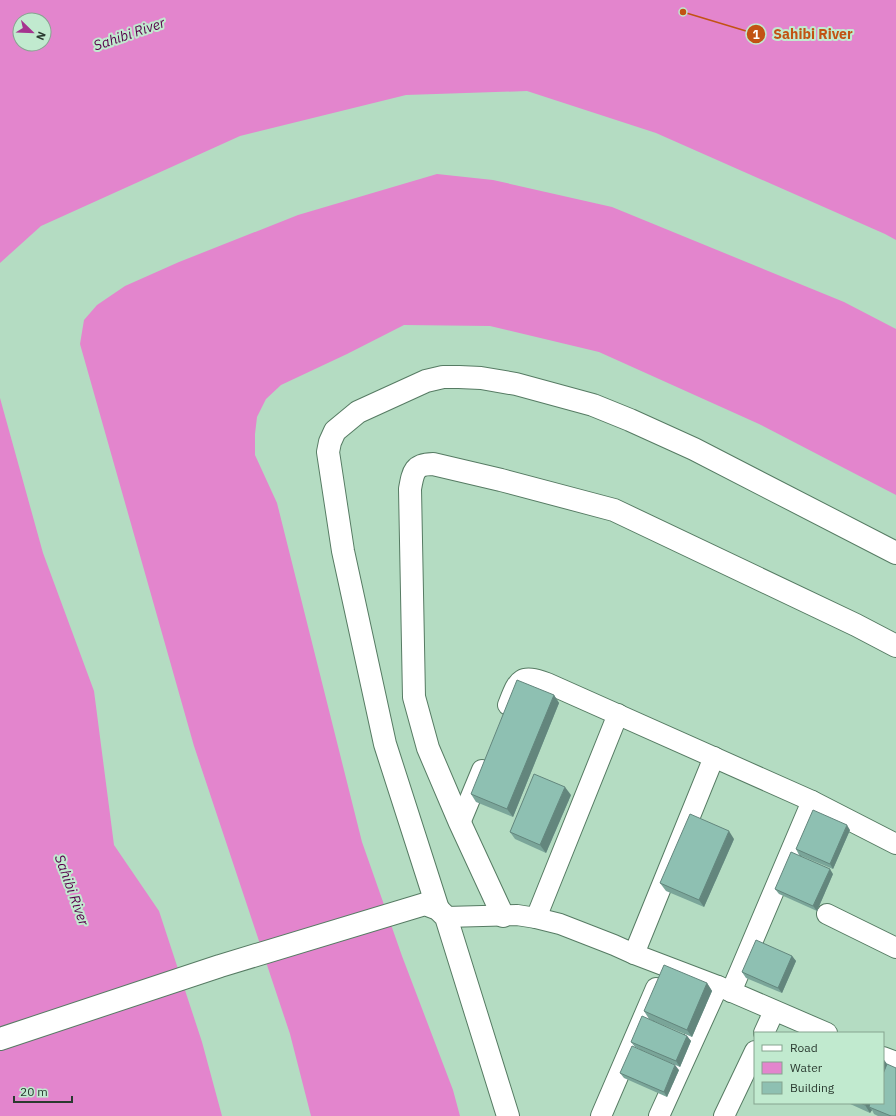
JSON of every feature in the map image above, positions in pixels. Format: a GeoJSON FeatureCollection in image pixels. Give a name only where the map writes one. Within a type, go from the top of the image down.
{"type":"FeatureCollection","features":[{"type":"Feature","properties":{"kind":"street"},"geometry":{"type":"LineString","coordinates":[[508,1116],[385,744],[343,551],[328,452],[330,442],[335,431],[358,412],[426,381],[443,377],[482,378],[516,384],[593,405],[630,420],[694,449],[896,552]]}},
{"type":"Feature","properties":{"kind":"street"},"geometry":{"type":"LineString","coordinates":[[503,916],[460,824],[428,748],[414,697],[410,489],[413,472],[418,467],[426,464],[433,464],[501,480],[614,510],[856,625],[896,646]]}},
{"type":"Feature","properties":{"kind":"street"},"geometry":{"type":"LineString","coordinates":[[500,725],[519,681],[527,678],[537,679],[812,801],[896,844]]}},
{"type":"Feature","properties":{"kind":"street"},"geometry":{"type":"LineString","coordinates":[[536,918],[618,714]]}},
{"type":"Feature","properties":{"kind":"street"},"geometry":{"type":"LineString","coordinates":[[460,824],[488,753]]}},
{"type":"Feature","properties":{"kind":"street"},"geometry":{"type":"LineString","coordinates":[[634,954],[714,757]]}},
{"type":"Feature","properties":{"kind":"street"},"geometry":{"type":"LineString","coordinates":[[659,1116],[725,989],[812,801]]}},
{"type":"Feature","properties":{"kind":"street"},"geometry":{"type":"LineString","coordinates":[[0,1039],[220,966],[425,904],[442,913],[503,916],[517,915],[560,924],[725,989],[825,1032]]}},
{"type":"Feature","properties":{"kind":"street"},"geometry":{"type":"LineString","coordinates":[[826,914],[896,948]]}},
{"type":"Feature","properties":{"kind":"street"},"geometry":{"type":"LineString","coordinates":[[601,1116],[665,966]]}},
{"type":"Feature","properties":{"kind":"street"},"geometry":{"type":"LineString","coordinates":[[764,1032],[774,1011]]}},
{"type":"Feature","properties":{"kind":"street"},"geometry":{"type":"LineString","coordinates":[[724,1116],[754,1053]]}},
{"type":"Feature","properties":{"kind":"street"},"geometry":{"type":"LineString","coordinates":[[884,1057],[896,1062]]}},
{"type":"Feature","properties":{"kind":"water"},"geometry":{"type":"Polygon","coordinates":[[[0,0],[896,0],[896,240],[656,133],[527,91],[406,95],[240,136],[41,226],[0,263],[0,0]]]}},
{"type":"Feature","properties":{"kind":"water"},"geometry":{"type":"Polygon","coordinates":[[[437,174],[493,180],[612,207],[844,302],[896,329],[896,495],[759,424],[599,352],[490,326],[404,325],[281,385],[266,399],[257,417],[255,455],[277,503],[362,842],[402,956],[453,1090],[460,1116],[311,1116],[290,1034],[194,746],[80,344],[84,320],[97,305],[125,286],[179,262],[298,215],[437,174]]]}},
{"type":"Feature","properties":{"kind":"water"},"geometry":{"type":"Polygon","coordinates":[[[0,398],[43,553],[94,691],[114,845],[159,911],[202,1042],[222,1116],[0,1116],[0,398]]]}},
{"type":"Feature","properties":{"kind":"building"},"geometry":{"type":"Polygon","coordinates":[[[517,680],[554,695],[507,809],[471,794],[517,680]]]}},
{"type":"Feature","properties":{"kind":"building"},"geometry":{"type":"Polygon","coordinates":[[[534,774],[565,787],[540,845],[510,832],[534,774]]]}},
{"type":"Feature","properties":{"kind":"building"},"geometry":{"type":"Polygon","coordinates":[[[813,810],[847,825],[830,864],[796,849],[813,810]]]}},
{"type":"Feature","properties":{"kind":"building"},"geometry":{"type":"Polygon","coordinates":[[[690,814],[729,831],[699,900],[660,883],[690,814]]]}},
{"type":"Feature","properties":{"kind":"building"},"geometry":{"type":"Polygon","coordinates":[[[791,852],[830,869],[813,906],[775,889],[791,852]]]}},
{"type":"Feature","properties":{"kind":"building"},"geometry":{"type":"Polygon","coordinates":[[[756,940],[792,956],[778,988],[742,972],[756,940]]]}},
{"type":"Feature","properties":{"kind":"building"},"geometry":{"type":"Polygon","coordinates":[[[664,965],[707,983],[687,1030],[644,1011],[664,965]]]}},
{"type":"Feature","properties":{"kind":"building"},"geometry":{"type":"Polygon","coordinates":[[[642,1016],[687,1036],[676,1061],[631,1042],[642,1016]]]}},
{"type":"Feature","properties":{"kind":"building"},"geometry":{"type":"Polygon","coordinates":[[[632,1046],[675,1065],[664,1092],[620,1073],[632,1046]]]}},
{"type":"Feature","properties":{"kind":"building"},"geometry":{"type":"Polygon","coordinates":[[[887,1064],[896,1068],[896,1116],[891,1116],[869,1107],[870,1104],[884,1104],[884,1072],[887,1064]]]}},
{"type":"Feature","properties":{"kind":"place","name":"Sahibi River"},"geometry":{"type":"Point","coordinates":[683,12]}}]}
